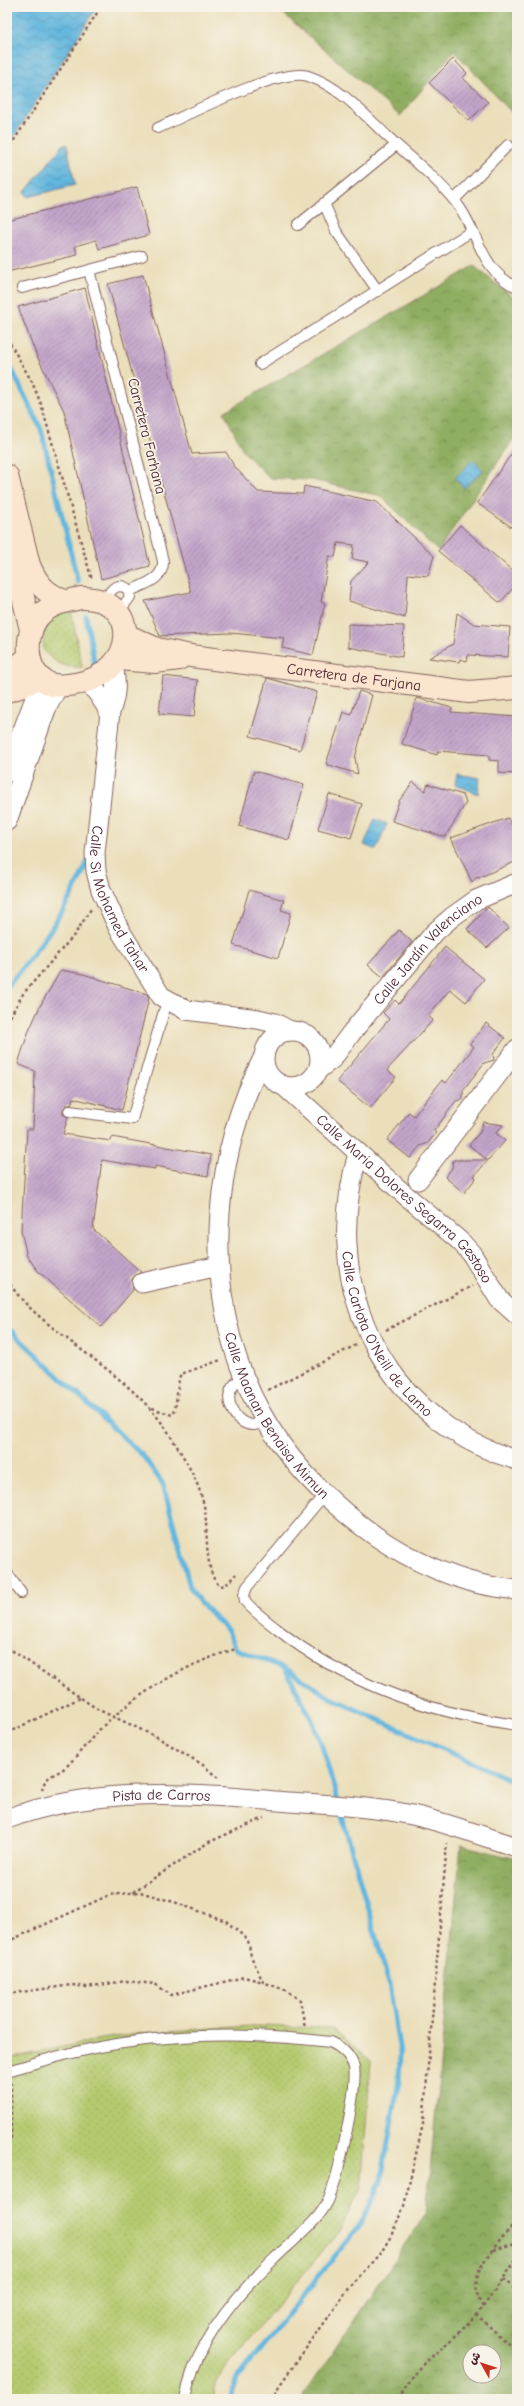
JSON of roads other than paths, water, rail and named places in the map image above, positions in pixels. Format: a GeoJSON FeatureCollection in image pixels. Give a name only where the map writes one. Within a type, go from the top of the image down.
{"type":"FeatureCollection","features":[{"type":"Feature","properties":{"kind":"main road"},"geometry":{"type":"LineString","coordinates":[[7,476],[29,565],[34,578],[41,587],[52,596],[64,601]]}},
{"type":"Feature","properties":{"kind":"main road"},"geometry":{"type":"LineString","coordinates":[[7,532],[31,630],[28,658],[47,681]]}},
{"type":"Feature","properties":{"kind":"main road"},"geometry":{"type":"LineString","coordinates":[[7,691],[47,681],[87,682],[106,673],[116,663],[126,635],[124,623],[112,607],[94,598],[64,601],[51,606],[40,616],[31,630]]}},
{"type":"Feature","properties":{"kind":"main road","name":"Carretera de Farjana"},"geometry":{"type":"LineString","coordinates":[[126,635],[157,649],[191,656],[469,692],[517,688]]}},
{"type":"Feature","properties":{"kind":"main road","name":"Carretera de Farjana"},"geometry":{"type":"LineString","coordinates":[[116,663],[155,662],[191,656]]}},
{"type":"Feature","properties":{"kind":"main road"},"geometry":{"type":"LineString","coordinates":[[7,674],[28,658]]}},
{"type":"Feature","properties":{"kind":"street","name":"Calle Si Mohamed Tahar"},"geometry":{"type":"LineString","coordinates":[[116,663],[115,697],[110,712],[95,853],[96,871],[101,890],[119,930],[155,986],[167,1001],[186,1010],[275,1024],[290,1031]]}},
{"type":"Feature","properties":{"kind":"street"},"geometry":{"type":"LineString","coordinates":[[7,772],[47,681]]}},
{"type":"Feature","properties":{"kind":"street"},"geometry":{"type":"LineString","coordinates":[[7,820],[46,709],[47,681]]}},
{"type":"Feature","properties":{"kind":"street"},"geometry":{"type":"LineString","coordinates":[[87,682],[96,691],[110,712]]}},
{"type":"Feature","properties":{"kind":"street","name":"Calle Jardín Valenciano"},"geometry":{"type":"LineString","coordinates":[[319,1069],[344,1046],[352,1032],[435,932],[452,917],[476,900],[517,883]]}},
{"type":"Feature","properties":{"kind":"street","name":"Calle Si Mohamed Tahar"},"geometry":{"type":"LineString","coordinates":[[241,1018],[252,1025],[261,1035],[265,1051]]}},
{"type":"Feature","properties":{"kind":"street"},"geometry":{"type":"LineString","coordinates":[[290,1031],[303,1033],[314,1040],[319,1049],[321,1058],[319,1069],[314,1078],[306,1085],[296,1088],[280,1084],[266,1070],[265,1051],[273,1039],[281,1033],[290,1031]]}},
{"type":"Feature","properties":{"kind":"street","name":"Calle Jardín Valenciano"},"geometry":{"type":"LineString","coordinates":[[314,1040],[334,1041],[352,1032]]}},
{"type":"Feature","properties":{"kind":"street"},"geometry":{"type":"LineString","coordinates":[[418,1180],[517,1049]]}},
{"type":"Feature","properties":{"kind":"street","name":"Calle Maanan Benaisa Mimun"},"geometry":{"type":"LineString","coordinates":[[265,1051],[253,1076],[238,1121],[223,1186],[219,1266],[223,1301],[236,1354],[244,1377],[265,1420],[289,1454],[324,1495],[369,1531],[416,1559],[469,1581],[517,1590]]}},
{"type":"Feature","properties":{"kind":"street","name":"Calle Maanan Benaisa Mimun"},"geometry":{"type":"LineString","coordinates":[[238,1121],[253,1098],[280,1084]]}},
{"type":"Feature","properties":{"kind":"street","name":"Calle Maria Dolores Segarra Gestoso"},"geometry":{"type":"LineString","coordinates":[[280,1084],[461,1242],[471,1253],[498,1299],[517,1315]]}},
{"type":"Feature","properties":{"kind":"street","name":"Calle Carlota O'Neill de Lamo"},"geometry":{"type":"LineString","coordinates":[[358,1152],[348,1198],[346,1246],[354,1293],[360,1316],[370,1338],[385,1364],[402,1388],[423,1410],[472,1444],[517,1460]]}},
{"type":"Feature","properties":{"kind":"street"},"geometry":{"type":"LineString","coordinates":[[142,1283],[219,1266]]}},
{"type":"Feature","properties":{"kind":"street","name":"Pista de Carros"},"geometry":{"type":"LineString","coordinates":[[7,1819],[38,1807],[84,1800],[141,1795],[236,1798],[354,1807],[408,1814],[449,1824],[517,1847]]}},
{"type":"Feature","properties":{"kind":"lane"},"geometry":{"type":"LineString","coordinates":[[158,128],[230,95],[291,74],[306,75],[322,81],[340,94],[454,200],[487,262],[505,280],[517,287]]}},
{"type":"Feature","properties":{"kind":"lane"},"geometry":{"type":"LineString","coordinates":[[298,225],[396,145]]}},
{"type":"Feature","properties":{"kind":"lane"},"geometry":{"type":"LineString","coordinates":[[454,200],[508,145]]}},
{"type":"Feature","properties":{"kind":"lane"},"geometry":{"type":"LineString","coordinates":[[324,203],[336,231],[378,290]]}},
{"type":"Feature","properties":{"kind":"lane"},"geometry":{"type":"LineString","coordinates":[[260,364],[472,232]]}},
{"type":"Feature","properties":{"kind":"lane"},"geometry":{"type":"LineString","coordinates":[[22,288],[142,256]]}},
{"type":"Feature","properties":{"kind":"lane","name":"Carretera Farhana"},"geometry":{"type":"LineString","coordinates":[[89,270],[163,560],[162,571],[155,579],[130,591]]}},
{"type":"Feature","properties":{"kind":"lane"},"geometry":{"type":"LineString","coordinates":[[115,587],[126,587],[130,591],[130,597],[127,603],[112,607],[107,596],[115,587]]}},
{"type":"Feature","properties":{"kind":"lane"},"geometry":{"type":"LineString","coordinates":[[70,1111],[132,1119],[167,1001]]}},
{"type":"Feature","properties":{"kind":"lane"},"geometry":{"type":"LineString","coordinates":[[244,1377],[233,1385],[230,1394],[230,1405],[234,1413],[247,1424],[256,1425],[265,1420]]}},
{"type":"Feature","properties":{"kind":"lane"},"geometry":{"type":"LineString","coordinates":[[324,1495],[247,1587],[244,1595],[245,1601],[300,1648],[358,1679],[421,1704],[453,1714],[517,1725]]}},
{"type":"Feature","properties":{"kind":"lane"},"geometry":{"type":"LineString","coordinates":[[7,1573],[22,1593]]}},
{"type":"Feature","properties":{"kind":"lane"},"geometry":{"type":"LineString","coordinates":[[9,2071],[82,2051],[151,2040],[225,2035],[307,2039],[330,2042],[340,2047],[349,2057],[354,2067],[353,2094],[334,2186],[327,2203],[318,2216],[260,2272],[214,2331],[196,2362],[187,2386],[185,2399]]}},
{"type":"Feature","properties":{"kind":"water"},"geometry":{"type":"Polygon","coordinates":[[[7,7],[97,7],[7,147],[7,7]]]}},
{"type":"Feature","properties":{"kind":"water"},"geometry":{"type":"Polygon","coordinates":[[[64,144],[67,145],[75,185],[28,197],[25,192],[64,144]]]}},
{"type":"Feature","properties":{"kind":"water"},"geometry":{"type":"Polygon","coordinates":[[[473,460],[483,470],[464,488],[455,478],[473,460]]]}},
{"type":"Feature","properties":{"kind":"water"},"geometry":{"type":"Polygon","coordinates":[[[457,774],[480,778],[478,794],[455,784],[457,774]]]}},
{"type":"Feature","properties":{"kind":"water"},"geometry":{"type":"Polygon","coordinates":[[[375,819],[387,824],[376,850],[364,845],[375,819]]]}},
{"type":"Feature","properties":{"kind":"waterway"},"geometry":{"type":"LineString","coordinates":[[7,360],[41,429],[78,582]]}},
{"type":"Feature","properties":{"kind":"waterway"},"geometry":{"type":"LineString","coordinates":[[86,616],[95,667]]}},
{"type":"Feature","properties":{"kind":"waterway"},"geometry":{"type":"LineString","coordinates":[[7,987],[31,957],[62,912],[88,861]]}},
{"type":"Feature","properties":{"kind":"waterway"},"geometry":{"type":"LineString","coordinates":[[7,1327],[143,1456],[163,1484],[190,1587],[199,1601],[228,1631],[236,1649],[285,1668],[329,1697],[517,1783]]}},
{"type":"Feature","properties":{"kind":"waterway"},"geometry":{"type":"LineString","coordinates":[[285,1668],[312,1720],[321,1743],[338,1801]]}},
{"type":"Feature","properties":{"kind":"waterway"},"geometry":{"type":"LineString","coordinates":[[230,2399],[237,2379],[363,2221],[381,2181],[399,2080],[400,2053],[389,1984],[340,1809]]}}]}
